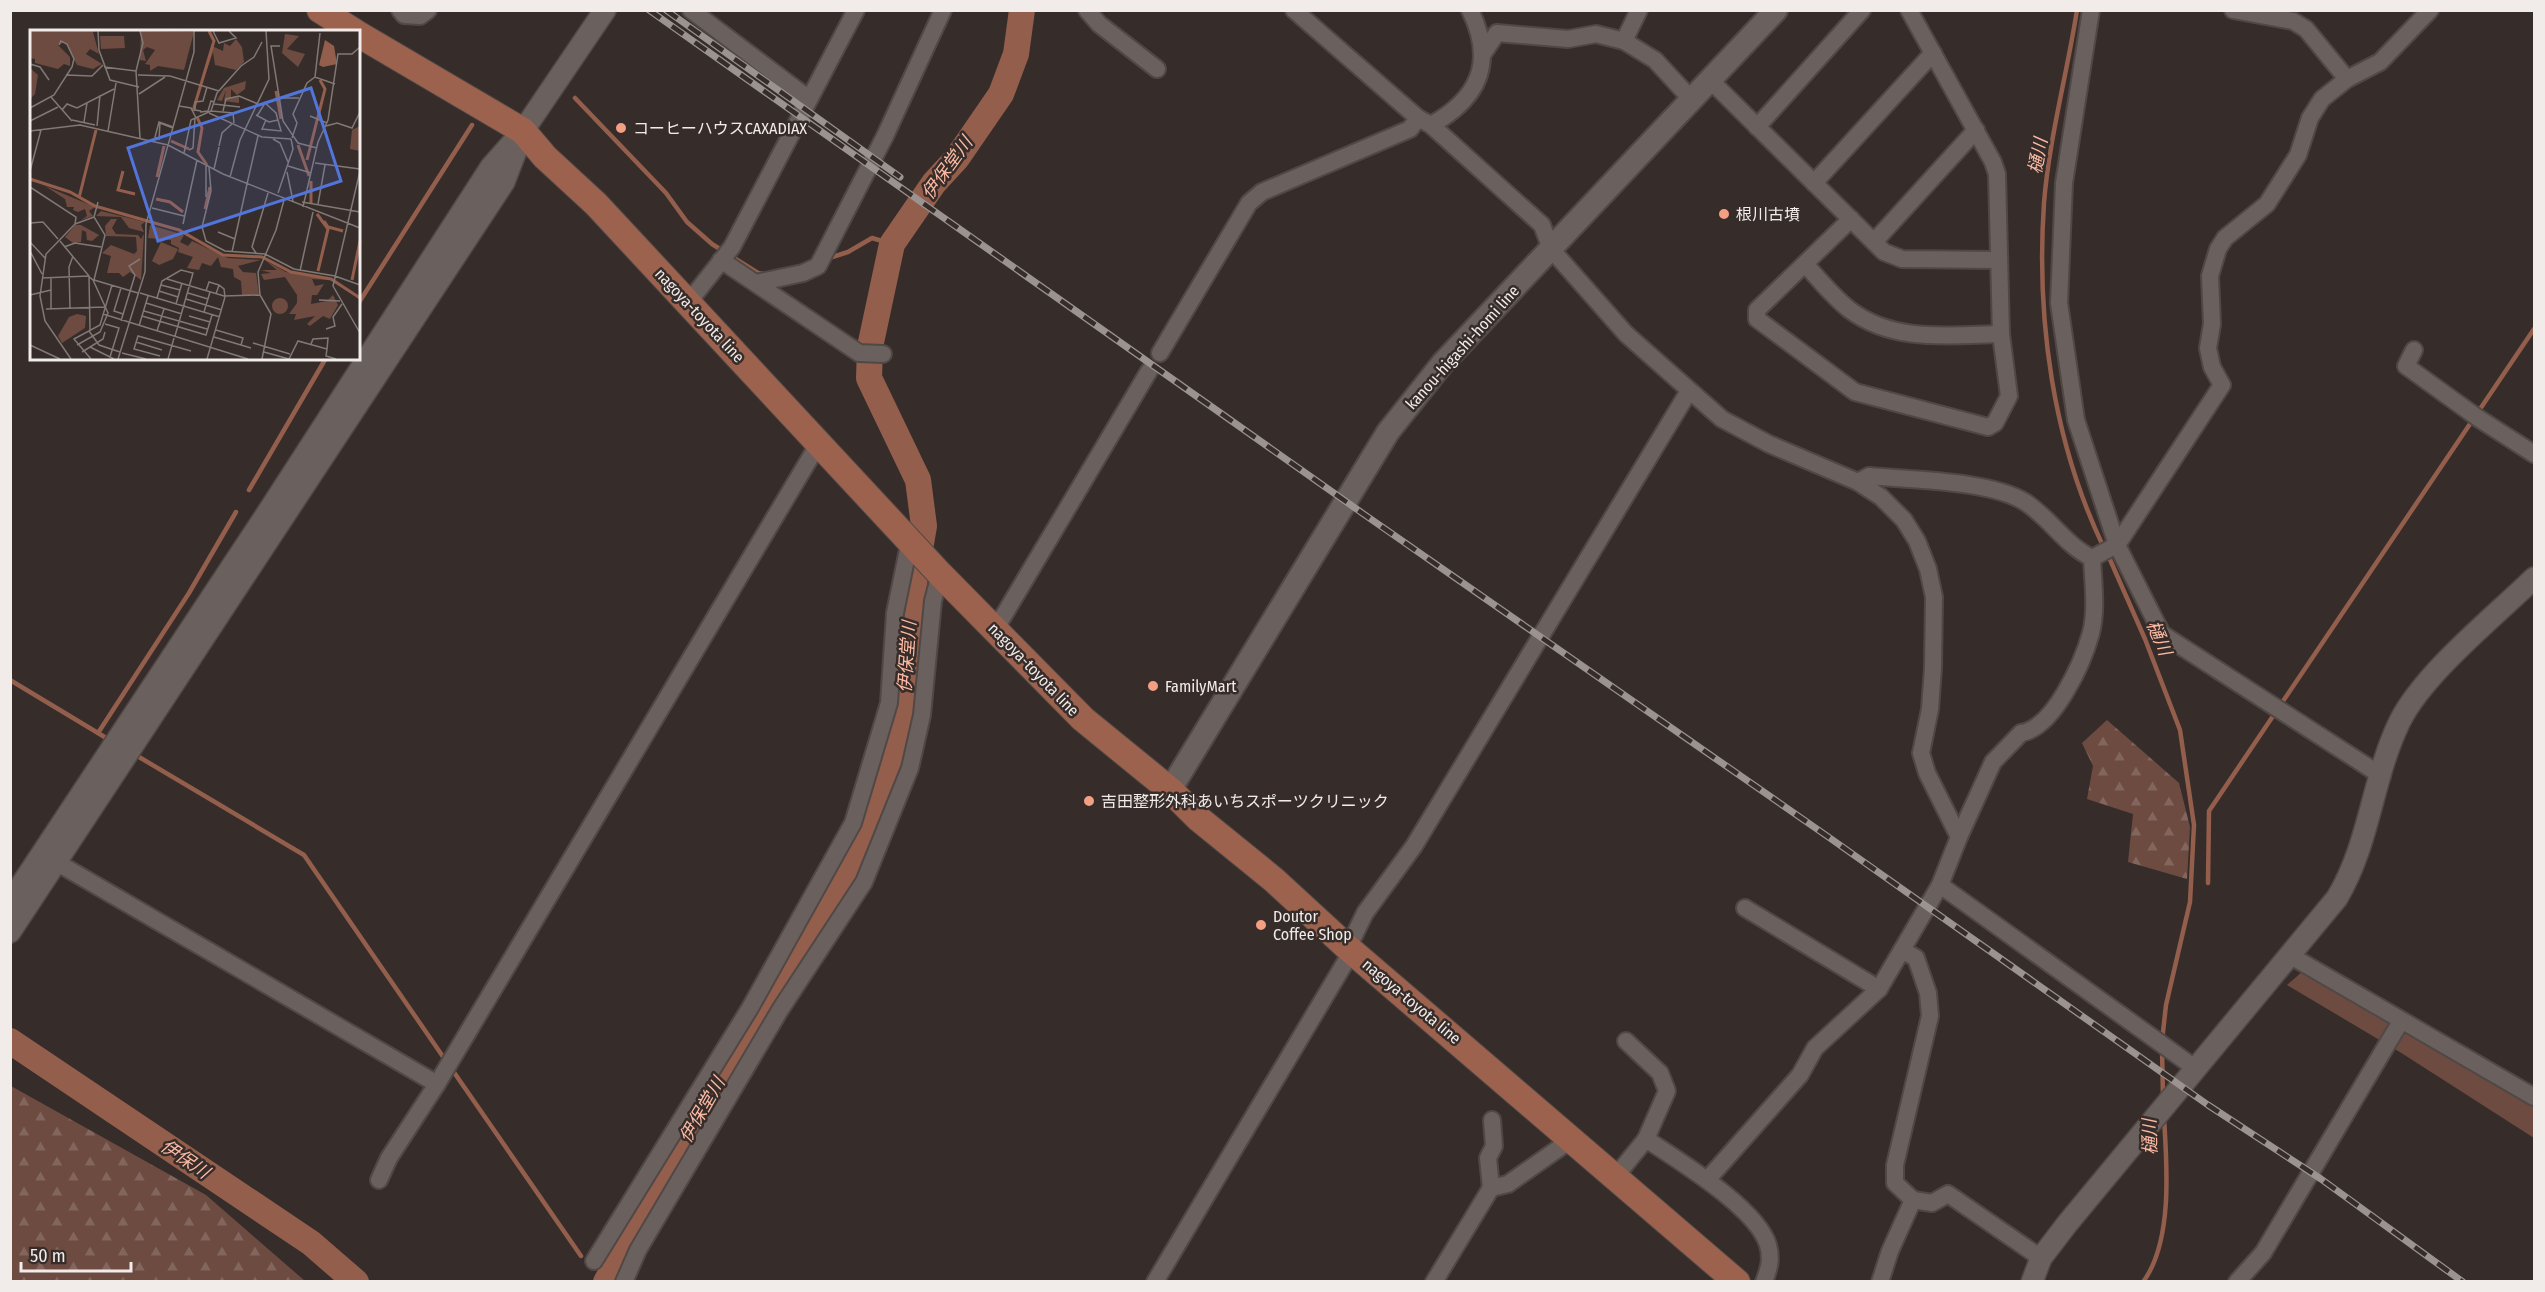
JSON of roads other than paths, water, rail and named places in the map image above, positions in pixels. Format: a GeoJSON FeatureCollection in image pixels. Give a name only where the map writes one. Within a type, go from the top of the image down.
{"type":"FeatureCollection","features":[{"type":"Feature","properties":{"kind":"main road","name":"nagoya-toyota line"},"geometry":{"type":"LineString","coordinates":[[320,10],[352,30]]}},
{"type":"Feature","properties":{"kind":"main road","name":"kanou-higashi-homi line"},"geometry":{"type":"LineString","coordinates":[[1170,790],[1388,432],[1442,364],[1776,10]]}},
{"type":"Feature","properties":{"kind":"main road","name":"nagoya-toyota line"},"geometry":{"type":"LineString","coordinates":[[360,35],[523,131],[545,157],[596,204],[923,554],[1083,719],[1170,790],[1350,949],[1737,1281]]}},
{"type":"Feature","properties":{"kind":"street"},"geometry":{"type":"LineString","coordinates":[[400,10],[404,15],[420,16],[428,10]]}},
{"type":"Feature","properties":{"kind":"street"},"geometry":{"type":"LineString","coordinates":[[10,902],[266,515],[491,167],[523,131],[604,10]]}},
{"type":"Feature","properties":{"kind":"street"},"geometry":{"type":"LineString","coordinates":[[691,10],[809,99]]}},
{"type":"Feature","properties":{"kind":"street"},"geometry":{"type":"LineString","coordinates":[[688,303],[726,255],[856,10]]}},
{"type":"Feature","properties":{"kind":"street"},"geometry":{"type":"LineString","coordinates":[[756,283],[803,273],[819,261],[885,136],[943,10]]}},
{"type":"Feature","properties":{"kind":"street"},"geometry":{"type":"LineString","coordinates":[[1087,10],[1099,24],[1157,69]]}},
{"type":"Feature","properties":{"kind":"street"},"geometry":{"type":"LineString","coordinates":[[1294,10],[1542,225],[1551,249],[1626,334],[1722,419],[1769,444],[1858,483],[1881,497],[1904,520],[1917,540],[1928,569],[1934,597],[1930,709],[1921,753],[1927,773],[1959,837]]}},
{"type":"Feature","properties":{"kind":"street"},"geometry":{"type":"LineString","coordinates":[[1160,353],[1250,204],[1262,192],[1424,122],[1454,112],[1471,95],[1480,73],[1482,55],[1470,10]]}},
{"type":"Feature","properties":{"kind":"street"},"geometry":{"type":"LineString","coordinates":[[1624,41],[1639,10]]}},
{"type":"Feature","properties":{"kind":"street"},"geometry":{"type":"LineString","coordinates":[[1851,219],[1757,310],[1757,319],[1855,392],[1988,427],[1995,423],[2009,396],[2001,334],[1996,174],[1993,162],[1909,10]]}},
{"type":"Feature","properties":{"kind":"street"},"geometry":{"type":"LineString","coordinates":[[2091,10],[2064,183],[2059,303],[2076,420],[2116,545],[2162,634],[2382,776]]}},
{"type":"Feature","properties":{"kind":"street"},"geometry":{"type":"LineString","coordinates":[[2233,10],[2293,21],[2306,29],[2347,79]]}},
{"type":"Feature","properties":{"kind":"street"},"geometry":{"type":"LineString","coordinates":[[1858,483],[1869,476],[1986,488],[2022,500],[2049,520],[2077,550],[2095,556],[2116,545],[2222,385],[2212,366],[2208,348],[2212,324],[2210,276],[2218,249],[2225,238],[2267,204],[2298,155],[2310,118],[2322,99],[2347,79],[2380,62],[2430,10]]}},
{"type":"Feature","properties":{"kind":"street"},"geometry":{"type":"LineString","coordinates":[[1757,127],[1858,12]]}},
{"type":"Feature","properties":{"kind":"street"},"geometry":{"type":"LineString","coordinates":[[1482,55],[1497,33],[1568,39],[1596,34],[1624,41],[1654,60],[1692,100]]}},
{"type":"Feature","properties":{"kind":"street"},"geometry":{"type":"LineString","coordinates":[[1814,183],[1933,52]]}},
{"type":"Feature","properties":{"kind":"street"},"geometry":{"type":"LineString","coordinates":[[1711,81],[1884,252],[1902,260],[1999,260]]}},
{"type":"Feature","properties":{"kind":"street"},"geometry":{"type":"LineString","coordinates":[[1874,242],[1976,130]]}},
{"type":"Feature","properties":{"kind":"street"},"geometry":{"type":"LineString","coordinates":[[10,932],[504,182],[523,131]]}},
{"type":"Feature","properties":{"kind":"street"},"geometry":{"type":"LineString","coordinates":[[726,255],[756,283],[859,353],[883,354]]}},
{"type":"Feature","properties":{"kind":"street"},"geometry":{"type":"LineString","coordinates":[[1804,264],[1848,308],[1880,328],[1901,334],[1930,336],[2001,334]]}},
{"type":"Feature","properties":{"kind":"street"},"geometry":{"type":"LineString","coordinates":[[2414,350],[2406,366],[2473,414],[2535,454]]}},
{"type":"Feature","properties":{"kind":"street"},"geometry":{"type":"LineString","coordinates":[[995,630],[1149,371]]}},
{"type":"Feature","properties":{"kind":"street"},"geometry":{"type":"LineString","coordinates":[[1155,1281],[1350,949],[1365,913],[1414,846],[1689,391]]}},
{"type":"Feature","properties":{"kind":"street"},"geometry":{"type":"LineString","coordinates":[[379,1180],[388,1158],[436,1084],[819,442]]}},
{"type":"Feature","properties":{"kind":"street"},"geometry":{"type":"LineString","coordinates":[[594,1261],[750,1008],[853,823],[889,704],[895,613],[923,554]]}},
{"type":"Feature","properties":{"kind":"street"},"geometry":{"type":"LineString","coordinates":[[624,1281],[638,1250],[780,1010],[864,882],[910,768],[922,715],[933,601],[923,554]]}},
{"type":"Feature","properties":{"kind":"street"},"geometry":{"type":"LineString","coordinates":[[1707,1180],[1800,1075],[1815,1048],[1879,989],[1940,885],[1959,837],[1994,762],[2021,733],[2027,732],[2047,717],[2067,690],[2091,632],[2095,556]]}},
{"type":"Feature","properties":{"kind":"street"},"geometry":{"type":"LineString","coordinates":[[2032,1281],[2041,1258],[2195,1068],[2291,956],[2347,881],[2359,852],[2400,721],[2422,688],[2535,578]]}},
{"type":"Feature","properties":{"kind":"street"},"geometry":{"type":"LineString","coordinates":[[56,862],[436,1084]]}},
{"type":"Feature","properties":{"kind":"street"},"geometry":{"type":"LineString","coordinates":[[1940,885],[2195,1068]]}},
{"type":"Feature","properties":{"kind":"street"},"geometry":{"type":"LineString","coordinates":[[1745,908],[1879,989]]}},
{"type":"Feature","properties":{"kind":"street"},"geometry":{"type":"LineString","coordinates":[[1902,950],[1916,958],[1928,993],[1930,1016],[1895,1165],[1895,1183],[1913,1200],[1932,1203],[1948,1194],[2041,1258]]}},
{"type":"Feature","properties":{"kind":"street"},"geometry":{"type":"LineString","coordinates":[[2291,956],[2535,1098]]}},
{"type":"Feature","properties":{"kind":"street"},"geometry":{"type":"LineString","coordinates":[[2237,1281],[2263,1253],[2402,1021]]}},
{"type":"Feature","properties":{"kind":"street"},"geometry":{"type":"LineString","coordinates":[[1616,1176],[1646,1139],[1667,1091],[1660,1073],[1626,1041]]}},
{"type":"Feature","properties":{"kind":"street"},"geometry":{"type":"LineString","coordinates":[[1434,1281],[1491,1188],[1488,1158],[1494,1146],[1492,1120]]}},
{"type":"Feature","properties":{"kind":"street"},"geometry":{"type":"LineString","coordinates":[[1491,1188],[1508,1184],[1572,1139]]}},
{"type":"Feature","properties":{"kind":"street"},"geometry":{"type":"LineString","coordinates":[[1646,1139],[1707,1180],[1760,1228],[1768,1244],[1771,1262],[1764,1281]]}},
{"type":"Feature","properties":{"kind":"street"},"geometry":{"type":"LineString","coordinates":[[1880,1281],[1890,1251],[1913,1200]]}},
{"type":"Feature","properties":{"kind":"waterway","name":"伊保堂川"},"geometry":{"type":"LineString","coordinates":[[606,1282],[711,1093],[851,862],[875,815],[898,748],[910,663],[912,634],[910,607],[924,526],[918,480],[869,378],[870,347],[892,244],[934,183],[957,158],[1001,94],[1016,54],[1022,10]]}},
{"type":"Feature","properties":{"kind":"waterway","name":"樋川"},"geometry":{"type":"LineString","coordinates":[[2077,10],[2046,179],[2042,247],[2043,291],[2046,336],[2060,423],[2086,508],[2104,548]]}},
{"type":"Feature","properties":{"kind":"waterway"},"geometry":{"type":"LineString","coordinates":[[575,98],[666,193],[687,222],[712,244],[758,273],[764,274]]}},
{"type":"Feature","properties":{"kind":"waterway"},"geometry":{"type":"LineString","coordinates":[[360,301],[472,125]]}},
{"type":"Feature","properties":{"kind":"waterway"},"geometry":{"type":"LineString","coordinates":[[826,259],[848,252],[872,238],[892,244]]}},
{"type":"Feature","properties":{"kind":"waterway"},"geometry":{"type":"LineString","coordinates":[[2208,883],[2209,811],[2534,329]]}},
{"type":"Feature","properties":{"kind":"waterway"},"geometry":{"type":"LineString","coordinates":[[249,490],[325,360]]}},
{"type":"Feature","properties":{"kind":"waterway"},"geometry":{"type":"LineString","coordinates":[[10,680],[98,733],[189,593],[236,512]]}},
{"type":"Feature","properties":{"kind":"waterway","name":"樋川"},"geometry":{"type":"LineString","coordinates":[[2108,555],[2145,639],[2180,730],[2194,825],[2190,902],[2166,1005],[2162,1041]]}},
{"type":"Feature","properties":{"kind":"waterway"},"geometry":{"type":"LineString","coordinates":[[98,733],[111,741]]}},
{"type":"Feature","properties":{"kind":"waterway"},"geometry":{"type":"LineString","coordinates":[[134,754],[304,855],[446,1061]]}},
{"type":"Feature","properties":{"kind":"waterway","name":"伊保川"},"geometry":{"type":"LineString","coordinates":[[10,1041],[311,1243],[356,1282]]}},
{"type":"Feature","properties":{"kind":"waterway","name":"樋川"},"geometry":{"type":"LineString","coordinates":[[2162,1049],[2163,1098]]}},
{"type":"Feature","properties":{"kind":"waterway"},"geometry":{"type":"LineString","coordinates":[[451,1068],[581,1256]]}},
{"type":"Feature","properties":{"kind":"waterway","name":"樋川"},"geometry":{"type":"LineString","coordinates":[[2143,1282],[2153,1265],[2164,1225],[2167,1180],[2164,1118]]}},
{"type":"Feature","properties":{"kind":"railway"},"geometry":{"type":"LineString","coordinates":[[649,10],[2208,1105],[2321,1179],[2463,1282]]}},
{"type":"Feature","properties":{"kind":"railway"},"geometry":{"type":"LineString","coordinates":[[666,10],[900,177]]}},
{"type":"Feature","properties":{"kind":"place","name":"コーヒーハウスCAXADIAX"},"geometry":{"type":"Point","coordinates":[621,128]}},
{"type":"Feature","properties":{"kind":"place","name":"根川古墳"},"geometry":{"type":"Point","coordinates":[1724,214]}},
{"type":"Feature","properties":{"kind":"place","name":"FamilyMart"},"geometry":{"type":"Point","coordinates":[1153,686]}},
{"type":"Feature","properties":{"kind":"place","name":"吉田整形外科あいちスポーツクリニック"},"geometry":{"type":"Point","coordinates":[1089,801]}},
{"type":"Feature","properties":{"kind":"place","name":"Doutor Coffee Shop"},"geometry":{"type":"Point","coordinates":[1261,925]}}]}
